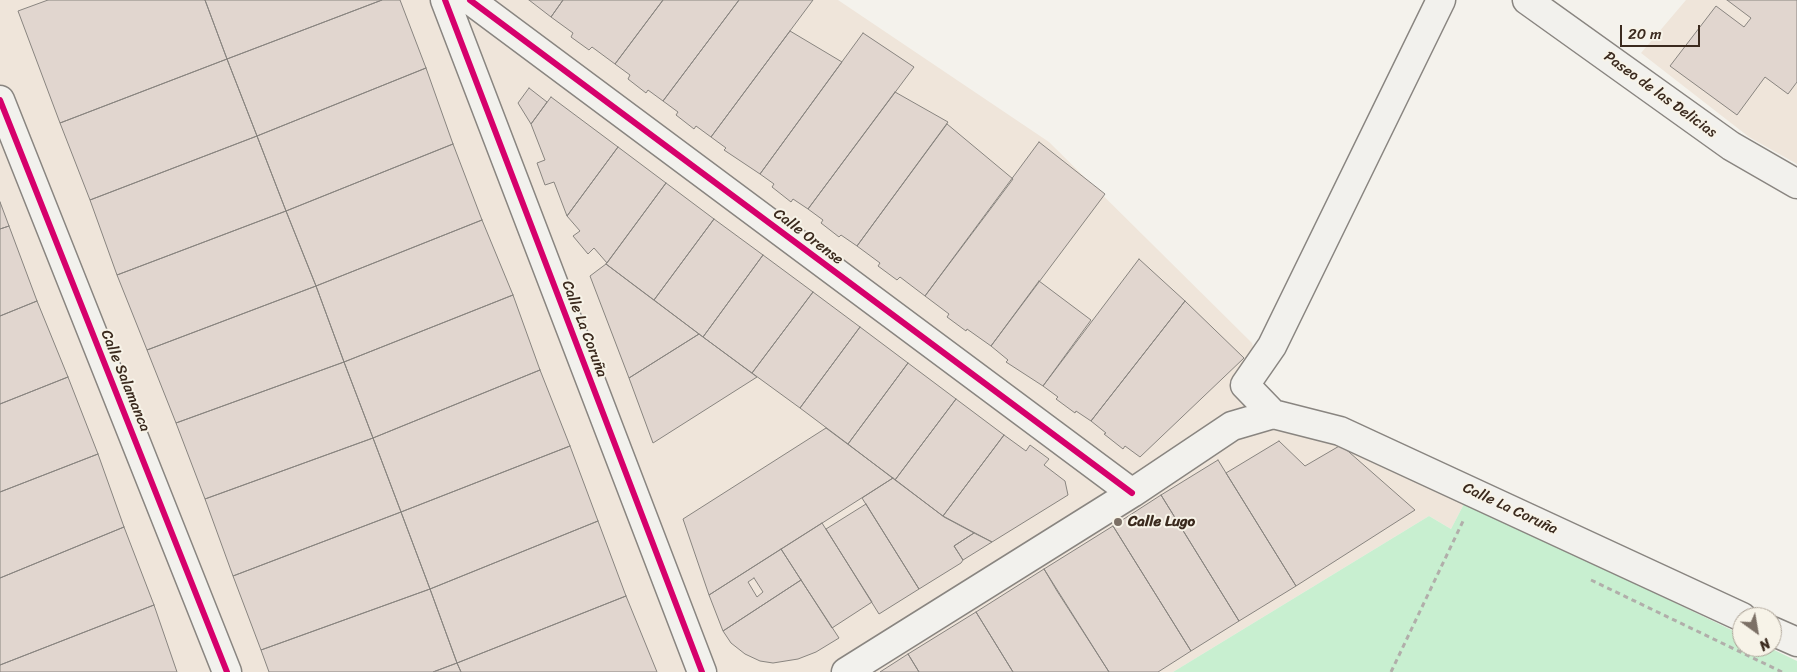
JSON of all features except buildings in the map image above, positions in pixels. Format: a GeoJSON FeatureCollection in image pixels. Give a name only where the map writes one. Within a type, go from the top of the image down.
{"type":"FeatureCollection","features":[{"type":"Feature","properties":{"kind":"street","name":"Calle La Coruña"},"geometry":{"type":"LineString","coordinates":[[445,0],[704,670]]}},
{"type":"Feature","properties":{"kind":"street","name":"Calle Orense"},"geometry":{"type":"LineString","coordinates":[[470,0],[1132,493]]}},
{"type":"Feature","properties":{"kind":"street"},"geometry":{"type":"LineString","coordinates":[[846,672],[1132,493],[1232,426],[1273,414],[1245,385],[1272,346],[1440,0]]}},
{"type":"Feature","properties":{"kind":"street","name":"Paseo de las Delicias"},"geometry":{"type":"LineString","coordinates":[[1527,0],[1731,146],[1797,184]]}},
{"type":"Feature","properties":{"kind":"street","name":"Calle Salamanca"},"geometry":{"type":"LineString","coordinates":[[0,100],[228,672]]}},
{"type":"Feature","properties":{"kind":"street","name":"Calle La Coruña"},"geometry":{"type":"LineString","coordinates":[[1273,414],[1340,431],[1732,612]]}},
{"type":"Feature","properties":{"kind":"street"},"geometry":{"type":"LineString","coordinates":[[1782,635],[1797,642]]}},
{"type":"Feature","properties":{"kind":"path"},"geometry":{"type":"LineString","coordinates":[[1390,672],[1463,518],[1472,523]]}},
{"type":"Feature","properties":{"kind":"path"},"geometry":{"type":"LineString","coordinates":[[1587,578],[1782,672]]}},
{"type":"Feature","properties":{"kind":"shaded area"},"geometry":{"type":"Polygon","coordinates":[[[0,0],[838,0],[1049,142],[1252,343],[1277,428],[1342,446],[1465,502],[1451,529],[1429,516],[1173,672],[0,672],[0,0]]]}},
{"type":"Feature","properties":{"kind":"shaded area"},"geometry":{"type":"Polygon","coordinates":[[[1686,0],[1797,0],[1797,164],[1749,137],[1641,53],[1686,0]]]}},
{"type":"Feature","properties":{"kind":"green space"},"geometry":{"type":"Polygon","coordinates":[[[1465,502],[1732,630],[1732,657],[1782,657],[1782,654],[1797,661],[1797,672],[1173,672],[1429,516],[1451,529],[1465,502]]]}},
{"type":"Feature","properties":{"kind":"cycle path"},"geometry":{"type":"LineString","coordinates":[[445,0],[702,672]]}},
{"type":"Feature","properties":{"kind":"cycle path"},"geometry":{"type":"LineString","coordinates":[[470,0],[1132,493]]}},
{"type":"Feature","properties":{"kind":"cycle path"},"geometry":{"type":"LineString","coordinates":[[0,100],[227,672]]}},
{"type":"Feature","properties":{"kind":"place","name":"Calle Lugo"},"geometry":{"type":"Point","coordinates":[1118,522]}}]}
